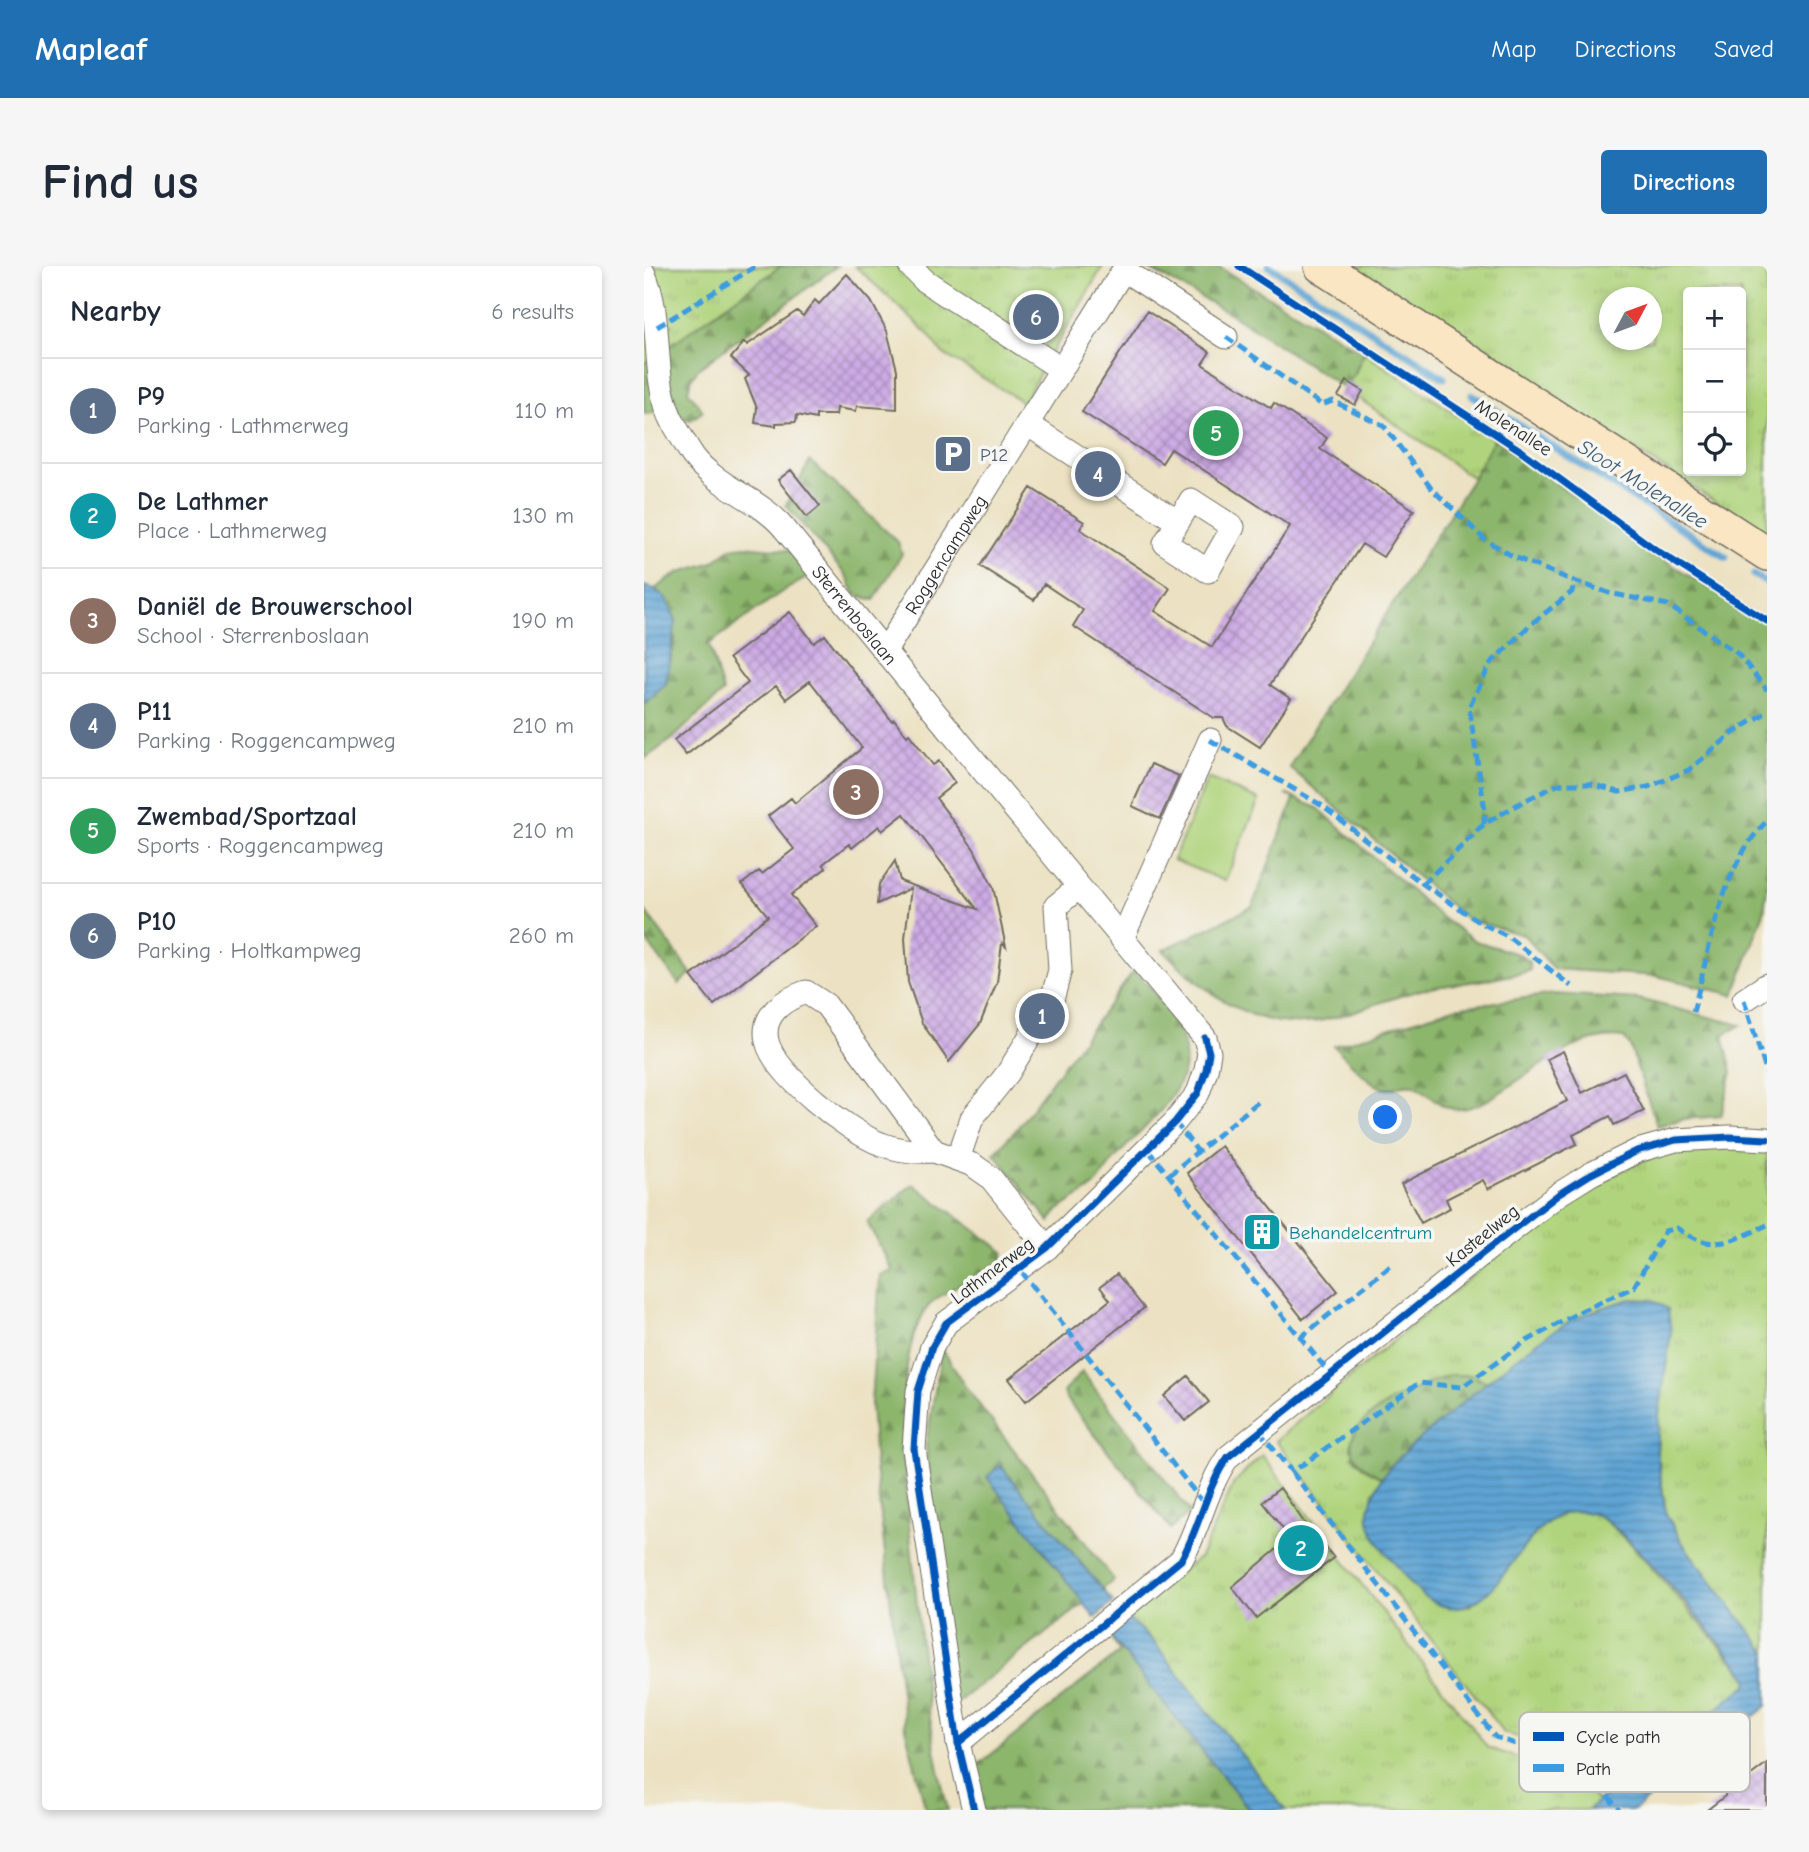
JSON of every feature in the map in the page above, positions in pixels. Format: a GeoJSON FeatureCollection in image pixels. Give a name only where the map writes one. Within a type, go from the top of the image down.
{"type":"FeatureCollection","features":[{"type":"Feature","properties":{"kind":"main road","name":"Molenallee"},"geometry":{"type":"LineString","coordinates":[[1321,266],[1767,554]]}},
{"type":"Feature","properties":{"kind":"street"},"geometry":{"type":"LineString","coordinates":[[910,266],[925,281],[1062,369]]}},
{"type":"Feature","properties":{"kind":"street","name":"Roggencampweg"},"geometry":{"type":"LineString","coordinates":[[885,652],[1125,268],[1226,337]]}},
{"type":"Feature","properties":{"kind":"street","name":"Sterrenboslaan"},"geometry":{"type":"LineString","coordinates":[[644,274],[650,289],[657,327],[660,381],[672,419],[694,457],[776,519],[1078,888],[1205,1038]]}},
{"type":"Feature","properties":{"kind":"street"},"geometry":{"type":"LineString","coordinates":[[1027,424],[1178,522]]}},
{"type":"Feature","properties":{"kind":"street"},"geometry":{"type":"LineString","coordinates":[[1122,939],[1210,740]]}},
{"type":"Feature","properties":{"kind":"street"},"geometry":{"type":"LineString","coordinates":[[958,1159],[972,1118],[1008,1073],[1052,1000],[1060,970],[1056,906],[1078,888]]}},
{"type":"Feature","properties":{"kind":"street"},"geometry":{"type":"LineString","coordinates":[[1744,1000],[1767,985]]}},
{"type":"Feature","properties":{"kind":"street","name":"Lathmerweg"},"geometry":{"type":"LineString","coordinates":[[934,1151],[827,1005],[806,992],[776,1007],[768,1024],[767,1041],[780,1064],[820,1106],[861,1135],[880,1144],[900,1150],[934,1151],[958,1159],[990,1177],[1047,1248]]}},
{"type":"Feature","properties":{"kind":"street","name":"Lathmerweg"},"geometry":{"type":"LineString","coordinates":[[974,1810],[958,1743],[914,1449],[918,1391],[932,1347],[946,1323],[1047,1248],[1175,1122],[1198,1093],[1208,1061],[1205,1038]]}},
{"type":"Feature","properties":{"kind":"street","name":"Kasteelweg"},"geometry":{"type":"LineString","coordinates":[[958,1743],[1097,1626],[1181,1560],[1194,1538],[1217,1472],[1228,1457],[1559,1194],[1637,1151],[1676,1140],[1730,1137],[1767,1139]]}},
{"type":"Feature","properties":{"kind":"green space"},"geometry":{"type":"Polygon","coordinates":[[[644,266],[781,266],[644,364],[644,266]]]}},
{"type":"Feature","properties":{"kind":"green space"},"geometry":{"type":"Polygon","coordinates":[[[781,266],[837,266],[698,369],[691,379],[688,391],[703,411],[691,420],[656,413],[644,414],[644,364],[781,266]]]}},
{"type":"Feature","properties":{"kind":"green space"},"geometry":{"type":"Polygon","coordinates":[[[855,266],[1103,266],[1023,402],[942,353],[928,334],[855,266]]]}},
{"type":"Feature","properties":{"kind":"green space"},"geometry":{"type":"Polygon","coordinates":[[[1144,266],[1217,266],[1364,353],[1354,375],[1344,388],[1233,315],[1144,266]]]}},
{"type":"Feature","properties":{"kind":"green space"},"geometry":{"type":"Polygon","coordinates":[[[1348,266],[1767,266],[1767,535],[1348,266]]]}},
{"type":"Feature","properties":{"kind":"green space"},"geometry":{"type":"Polygon","coordinates":[[[1364,353],[1494,439],[1473,478],[1344,388],[1354,375],[1364,353]]]}},
{"type":"Feature","properties":{"kind":"green space"},"geometry":{"type":"Polygon","coordinates":[[[1494,439],[1672,565],[1767,623],[1767,887],[1764,912],[1734,995],[1657,976],[1554,969],[1524,935],[1468,920],[1289,767],[1473,478],[1494,439]]]}},
{"type":"Feature","properties":{"kind":"green space"},"geometry":{"type":"Polygon","coordinates":[[[810,461],[898,542],[902,554],[874,600],[856,595],[844,573],[786,505],[810,461]]]}},
{"type":"Feature","properties":{"kind":"green space"},"geometry":{"type":"Polygon","coordinates":[[[744,546],[794,551],[810,576],[780,593],[709,644],[723,692],[671,740],[644,759],[644,704],[666,684],[675,639],[667,600],[655,589],[678,573],[713,562],[731,548],[744,546]]]}},
{"type":"Feature","properties":{"kind":"green space"},"geometry":{"type":"Polygon","coordinates":[[[1208,778],[1259,800],[1225,881],[1173,860],[1208,778]]]}},
{"type":"Feature","properties":{"kind":"green space"},"geometry":{"type":"Polygon","coordinates":[[[1285,794],[1318,808],[1441,917],[1475,941],[1521,955],[1529,962],[1530,970],[1430,988],[1338,1017],[1306,1023],[1265,1019],[1227,1003],[1210,991],[1163,950],[1252,907],[1294,799],[1285,794]]]}},
{"type":"Feature","properties":{"kind":"green space"},"geometry":{"type":"Polygon","coordinates":[[[644,909],[691,973],[679,984],[644,938],[644,909]]]}},
{"type":"Feature","properties":{"kind":"green space"},"geometry":{"type":"Polygon","coordinates":[[[1134,971],[1149,986],[1178,1027],[1185,1048],[1184,1067],[1178,1086],[1167,1103],[1115,1159],[1095,1185],[1058,1210],[1050,1222],[994,1153],[1015,1131],[1134,971]]]}},
{"type":"Feature","properties":{"kind":"green space"},"geometry":{"type":"Polygon","coordinates":[[[1554,994],[1638,999],[1741,1025],[1723,1035],[1732,1072],[1721,1116],[1683,1119],[1657,1126],[1630,1046],[1624,1038],[1599,1039],[1575,1046],[1490,1099],[1471,1107],[1454,1109],[1448,1108],[1413,1085],[1381,1088],[1334,1046],[1454,1008],[1554,994]]]}},
{"type":"Feature","properties":{"kind":"green space"},"geometry":{"type":"Polygon","coordinates":[[[1693,1145],[1767,1146],[1767,1653],[1685,1547],[1666,1514],[1657,1452],[1659,1415],[1631,1299],[1571,1323],[1487,1382],[1471,1375],[1352,1456],[1365,1469],[1383,1478],[1373,1493],[1470,1606],[1493,1587],[1537,1530],[1560,1512],[1578,1509],[1600,1516],[1631,1544],[1748,1678],[1748,1684],[1713,1712],[1519,1712],[1519,1737],[1504,1733],[1276,1441],[1451,1293],[1535,1226],[1594,1186],[1658,1155],[1693,1145]]]}},
{"type":"Feature","properties":{"kind":"green space"},"geometry":{"type":"Polygon","coordinates":[[[913,1184],[1004,1252],[1002,1260],[930,1304],[916,1328],[908,1359],[904,1395],[905,1474],[923,1663],[935,1751],[948,1810],[926,1810],[905,1727],[875,1466],[871,1403],[880,1275],[893,1271],[867,1222],[913,1184]]]}},
{"type":"Feature","properties":{"kind":"green space"},"geometry":{"type":"Polygon","coordinates":[[[942,1348],[964,1385],[1114,1580],[951,1707],[926,1445],[942,1348]]]}},
{"type":"Feature","properties":{"kind":"green space"},"geometry":{"type":"Polygon","coordinates":[[[1082,1372],[1190,1512],[1171,1529],[1066,1399],[1064,1391],[1082,1372]]]}},
{"type":"Feature","properties":{"kind":"green space"},"geometry":{"type":"Polygon","coordinates":[[[1450,1375],[1471,1375],[1487,1382],[1390,1467],[1383,1478],[1360,1462],[1351,1447],[1356,1431],[1369,1417],[1388,1403],[1450,1375]]]}},
{"type":"Feature","properties":{"kind":"green space"},"geometry":{"type":"Polygon","coordinates":[[[1262,1455],[1488,1748],[1519,1758],[1519,1792],[1590,1792],[1598,1802],[1588,1810],[1285,1810],[1152,1640],[1125,1616],[1200,1557],[1234,1483],[1262,1455]]]}},
{"type":"Feature","properties":{"kind":"green space"},"geometry":{"type":"Polygon","coordinates":[[[1106,1631],[1250,1810],[982,1810],[969,1772],[1120,1652],[1106,1631]]]}},
{"type":"Feature","properties":{"kind":"water"},"geometry":{"type":"Polygon","coordinates":[[[644,586],[655,589],[667,600],[676,620],[666,684],[644,704],[644,586]]]}},
{"type":"Feature","properties":{"kind":"water"},"geometry":{"type":"Polygon","coordinates":[[[1631,1299],[1653,1300],[1668,1309],[1671,1332],[1659,1415],[1657,1452],[1666,1514],[1685,1547],[1767,1653],[1767,1706],[1750,1719],[1750,1712],[1712,1712],[1748,1684],[1748,1677],[1650,1563],[1610,1523],[1597,1515],[1571,1512],[1549,1521],[1530,1539],[1497,1583],[1479,1600],[1458,1607],[1433,1602],[1423,1595],[1386,1553],[1370,1525],[1369,1510],[1372,1498],[1386,1472],[1397,1460],[1504,1368],[1547,1335],[1595,1310],[1631,1299]]]}},
{"type":"Feature","properties":{"kind":"water"},"geometry":{"type":"Polygon","coordinates":[[[1000,1465],[1113,1602],[1095,1618],[987,1477],[1000,1465]]]}},
{"type":"Feature","properties":{"kind":"water"},"geometry":{"type":"Polygon","coordinates":[[[1125,1616],[1152,1640],[1285,1810],[1250,1810],[1106,1631],[1125,1616]]]}},
{"type":"Feature","properties":{"kind":"water"},"geometry":{"type":"Polygon","coordinates":[[[1611,1792],[1657,1792],[1634,1810],[1588,1810],[1611,1792]]]}},
{"type":"Feature","properties":{"kind":"building"},"geometry":{"type":"Polygon","coordinates":[[[847,274],[871,301],[887,331],[897,370],[897,409],[857,406],[856,411],[837,408],[836,415],[816,415],[816,419],[797,415],[796,422],[776,423],[776,426],[755,423],[757,408],[745,379],[749,375],[731,358],[744,342],[747,345],[797,311],[803,316],[815,300],[819,304],[847,274]]]}},
{"type":"Feature","properties":{"kind":"building"},"geometry":{"type":"Polygon","coordinates":[[[1147,311],[1210,352],[1202,364],[1271,408],[1274,403],[1327,438],[1320,449],[1414,510],[1383,557],[1362,544],[1306,629],[1270,685],[1291,699],[1260,747],[1227,726],[1223,718],[1214,718],[1073,626],[1083,610],[1044,584],[1034,600],[980,566],[1031,488],[1084,522],[1080,529],[1170,588],[1155,611],[1212,647],[1290,526],[1171,449],[1162,463],[1082,412],[1147,311]]]}},
{"type":"Feature","properties":{"kind":"building"},"geometry":{"type":"Polygon","coordinates":[[[1347,381],[1363,391],[1355,405],[1338,396],[1347,381]]]}},
{"type":"Feature","properties":{"kind":"building"},"geometry":{"type":"Polygon","coordinates":[[[791,470],[820,506],[807,517],[778,480],[791,470]]]}},
{"type":"Feature","properties":{"kind":"building"},"geometry":{"type":"Polygon","coordinates":[[[790,612],[814,643],[825,635],[892,721],[894,719],[907,736],[909,734],[933,765],[939,761],[955,783],[936,798],[974,849],[993,887],[1006,947],[1002,943],[997,982],[980,1024],[949,1062],[922,1023],[908,982],[905,938],[911,888],[877,904],[879,884],[895,861],[900,881],[977,909],[904,814],[882,831],[879,826],[852,848],[849,844],[823,864],[826,868],[791,895],[816,926],[714,1005],[691,976],[768,916],[742,884],[759,871],[762,874],[794,849],[768,816],[791,798],[795,803],[862,748],[810,681],[786,699],[776,686],[686,755],[674,740],[748,683],[729,658],[790,612]]]}},
{"type":"Feature","properties":{"kind":"building"},"geometry":{"type":"Polygon","coordinates":[[[1151,764],[1179,776],[1160,819],[1132,806],[1151,764]]]}},
{"type":"Feature","properties":{"kind":"building"},"geometry":{"type":"Polygon","coordinates":[[[1563,1051],[1582,1093],[1624,1072],[1644,1111],[1614,1125],[1610,1116],[1573,1135],[1577,1144],[1488,1189],[1483,1180],[1446,1199],[1450,1208],[1421,1223],[1401,1184],[1567,1101],[1547,1059],[1563,1051]]]}},
{"type":"Feature","properties":{"kind":"building","name":"Behandelcentrum"},"geometry":{"type":"Polygon","coordinates":[[[1221,1146],[1338,1291],[1303,1319],[1187,1173],[1221,1146]]]}},
{"type":"Feature","properties":{"kind":"building"},"geometry":{"type":"Polygon","coordinates":[[[1117,1274],[1144,1308],[1026,1401],[1009,1379],[1110,1300],[1100,1287],[1117,1274]]]}},
{"type":"Feature","properties":{"kind":"building"},"geometry":{"type":"Polygon","coordinates":[[[1188,1376],[1209,1402],[1185,1421],[1164,1396],[1188,1376]]]}},
{"type":"Feature","properties":{"kind":"building"},"geometry":{"type":"Polygon","coordinates":[[[1280,1488],[1315,1538],[1317,1536],[1334,1558],[1256,1618],[1232,1587],[1290,1538],[1262,1502],[1280,1488]]]}},
{"type":"Feature","properties":{"kind":"building"},"geometry":{"type":"Polygon","coordinates":[[[1767,1763],[1767,1810],[1707,1810],[1725,1796],[1726,1792],[1750,1792],[1750,1776],[1767,1763]]]}},
{"type":"Feature","properties":{"kind":"waterway","name":"Sloot Molenallee"},"geometry":{"type":"LineString","coordinates":[[1269,266],[1444,378]]}},
{"type":"Feature","properties":{"kind":"waterway","name":"Sloot Molenallee"},"geometry":{"type":"LineString","coordinates":[[1472,395],[1726,557]]}},
{"type":"Feature","properties":{"kind":"waterway","name":"Sloot Molenallee"},"geometry":{"type":"LineString","coordinates":[[1754,575],[1767,583]]}},
{"type":"Feature","properties":{"kind":"marked path"},"geometry":{"type":"LineString","coordinates":[[657,327],[756,266]]}},
{"type":"Feature","properties":{"kind":"marked path"},"geometry":{"type":"LineString","coordinates":[[1226,337],[1322,405],[1333,401],[1383,425],[1431,488],[1484,539],[1514,557],[1574,581]]}},
{"type":"Feature","properties":{"kind":"marked path"},"geometry":{"type":"LineString","coordinates":[[1484,824],[1485,811],[1469,707],[1491,663],[1531,624],[1572,592],[1574,581],[1609,593],[1668,605],[1738,654],[1767,690]]}},
{"type":"Feature","properties":{"kind":"marked path"},"geometry":{"type":"LineString","coordinates":[[1423,884],[1484,824],[1522,802],[1559,784],[1591,784],[1619,792],[1648,787],[1689,770],[1733,733],[1767,712]]}},
{"type":"Feature","properties":{"kind":"marked path"},"geometry":{"type":"LineString","coordinates":[[1210,740],[1321,805],[1423,884],[1481,923],[1507,936],[1571,986]]}},
{"type":"Feature","properties":{"kind":"marked path"},"geometry":{"type":"LineString","coordinates":[[1693,1012],[1711,936],[1727,885],[1751,840],[1767,821]]}},
{"type":"Feature","properties":{"kind":"marked path"},"geometry":{"type":"LineString","coordinates":[[1744,1000],[1767,1074]]}},
{"type":"Feature","properties":{"kind":"marked path"},"geometry":{"type":"LineString","coordinates":[[1169,1175],[1258,1102]]}},
{"type":"Feature","properties":{"kind":"marked path"},"geometry":{"type":"LineString","coordinates":[[1175,1122],[1202,1157]]}},
{"type":"Feature","properties":{"kind":"marked path"},"geometry":{"type":"LineString","coordinates":[[1148,1150],[1331,1375]]}},
{"type":"Feature","properties":{"kind":"marked path"},"geometry":{"type":"LineString","coordinates":[[1259,1431],[1292,1472],[1419,1383],[1462,1387],[1525,1342],[1583,1310],[1634,1287],[1665,1231],[1677,1228],[1701,1241],[1712,1243],[1733,1240],[1767,1225]]}},
{"type":"Feature","properties":{"kind":"marked path"},"geometry":{"type":"LineString","coordinates":[[1300,1338],[1391,1265]]}},
{"type":"Feature","properties":{"kind":"marked path"},"geometry":{"type":"LineString","coordinates":[[1021,1271],[1205,1505]]}},
{"type":"Feature","properties":{"kind":"marked path"},"geometry":{"type":"LineString","coordinates":[[1292,1472],[1495,1737],[1519,1745]]}},
{"type":"Feature","properties":{"kind":"marked path"},"geometry":{"type":"LineString","coordinates":[[1605,1792],[1619,1810]]}},
{"type":"Feature","properties":{"kind":"cycle path"},"geometry":{"type":"LineString","coordinates":[[1239,266],[1523,452],[1656,550],[1767,621]]}},
{"type":"Feature","properties":{"kind":"cycle path"},"geometry":{"type":"LineString","coordinates":[[974,1810],[958,1743],[914,1449],[918,1391],[932,1347],[946,1323],[1047,1248],[1175,1122],[1198,1093],[1209,1053],[1205,1038]]}},
{"type":"Feature","properties":{"kind":"cycle path"},"geometry":{"type":"LineString","coordinates":[[958,1743],[1181,1560],[1214,1482],[1228,1457],[1559,1194],[1637,1151],[1676,1140],[1730,1137],[1767,1139]]}},
{"type":"Feature","properties":{"kind":"place","name":"P10"},"geometry":{"type":"Point","coordinates":[1036,317]}},
{"type":"Feature","properties":{"kind":"place","name":"Zwembad/Sportzaal"},"geometry":{"type":"Point","coordinates":[1216,433]}},
{"type":"Feature","properties":{"kind":"place","name":"P12"},"geometry":{"type":"Point","coordinates":[953,454]}},
{"type":"Feature","properties":{"kind":"place","name":"P11"},"geometry":{"type":"Point","coordinates":[1098,474]}},
{"type":"Feature","properties":{"kind":"place","name":"Daniël de Brouwerschool"},"geometry":{"type":"Point","coordinates":[856,792]}},
{"type":"Feature","properties":{"kind":"place","name":"P9"},"geometry":{"type":"Point","coordinates":[1042,1016]}},
{"type":"Feature","properties":{"kind":"place","name":"Behandelcentrum"},"geometry":{"type":"Point","coordinates":[1262,1232]}},
{"type":"Feature","properties":{"kind":"place","name":"De Lathmer"},"geometry":{"type":"Point","coordinates":[1301,1548]}}]}
